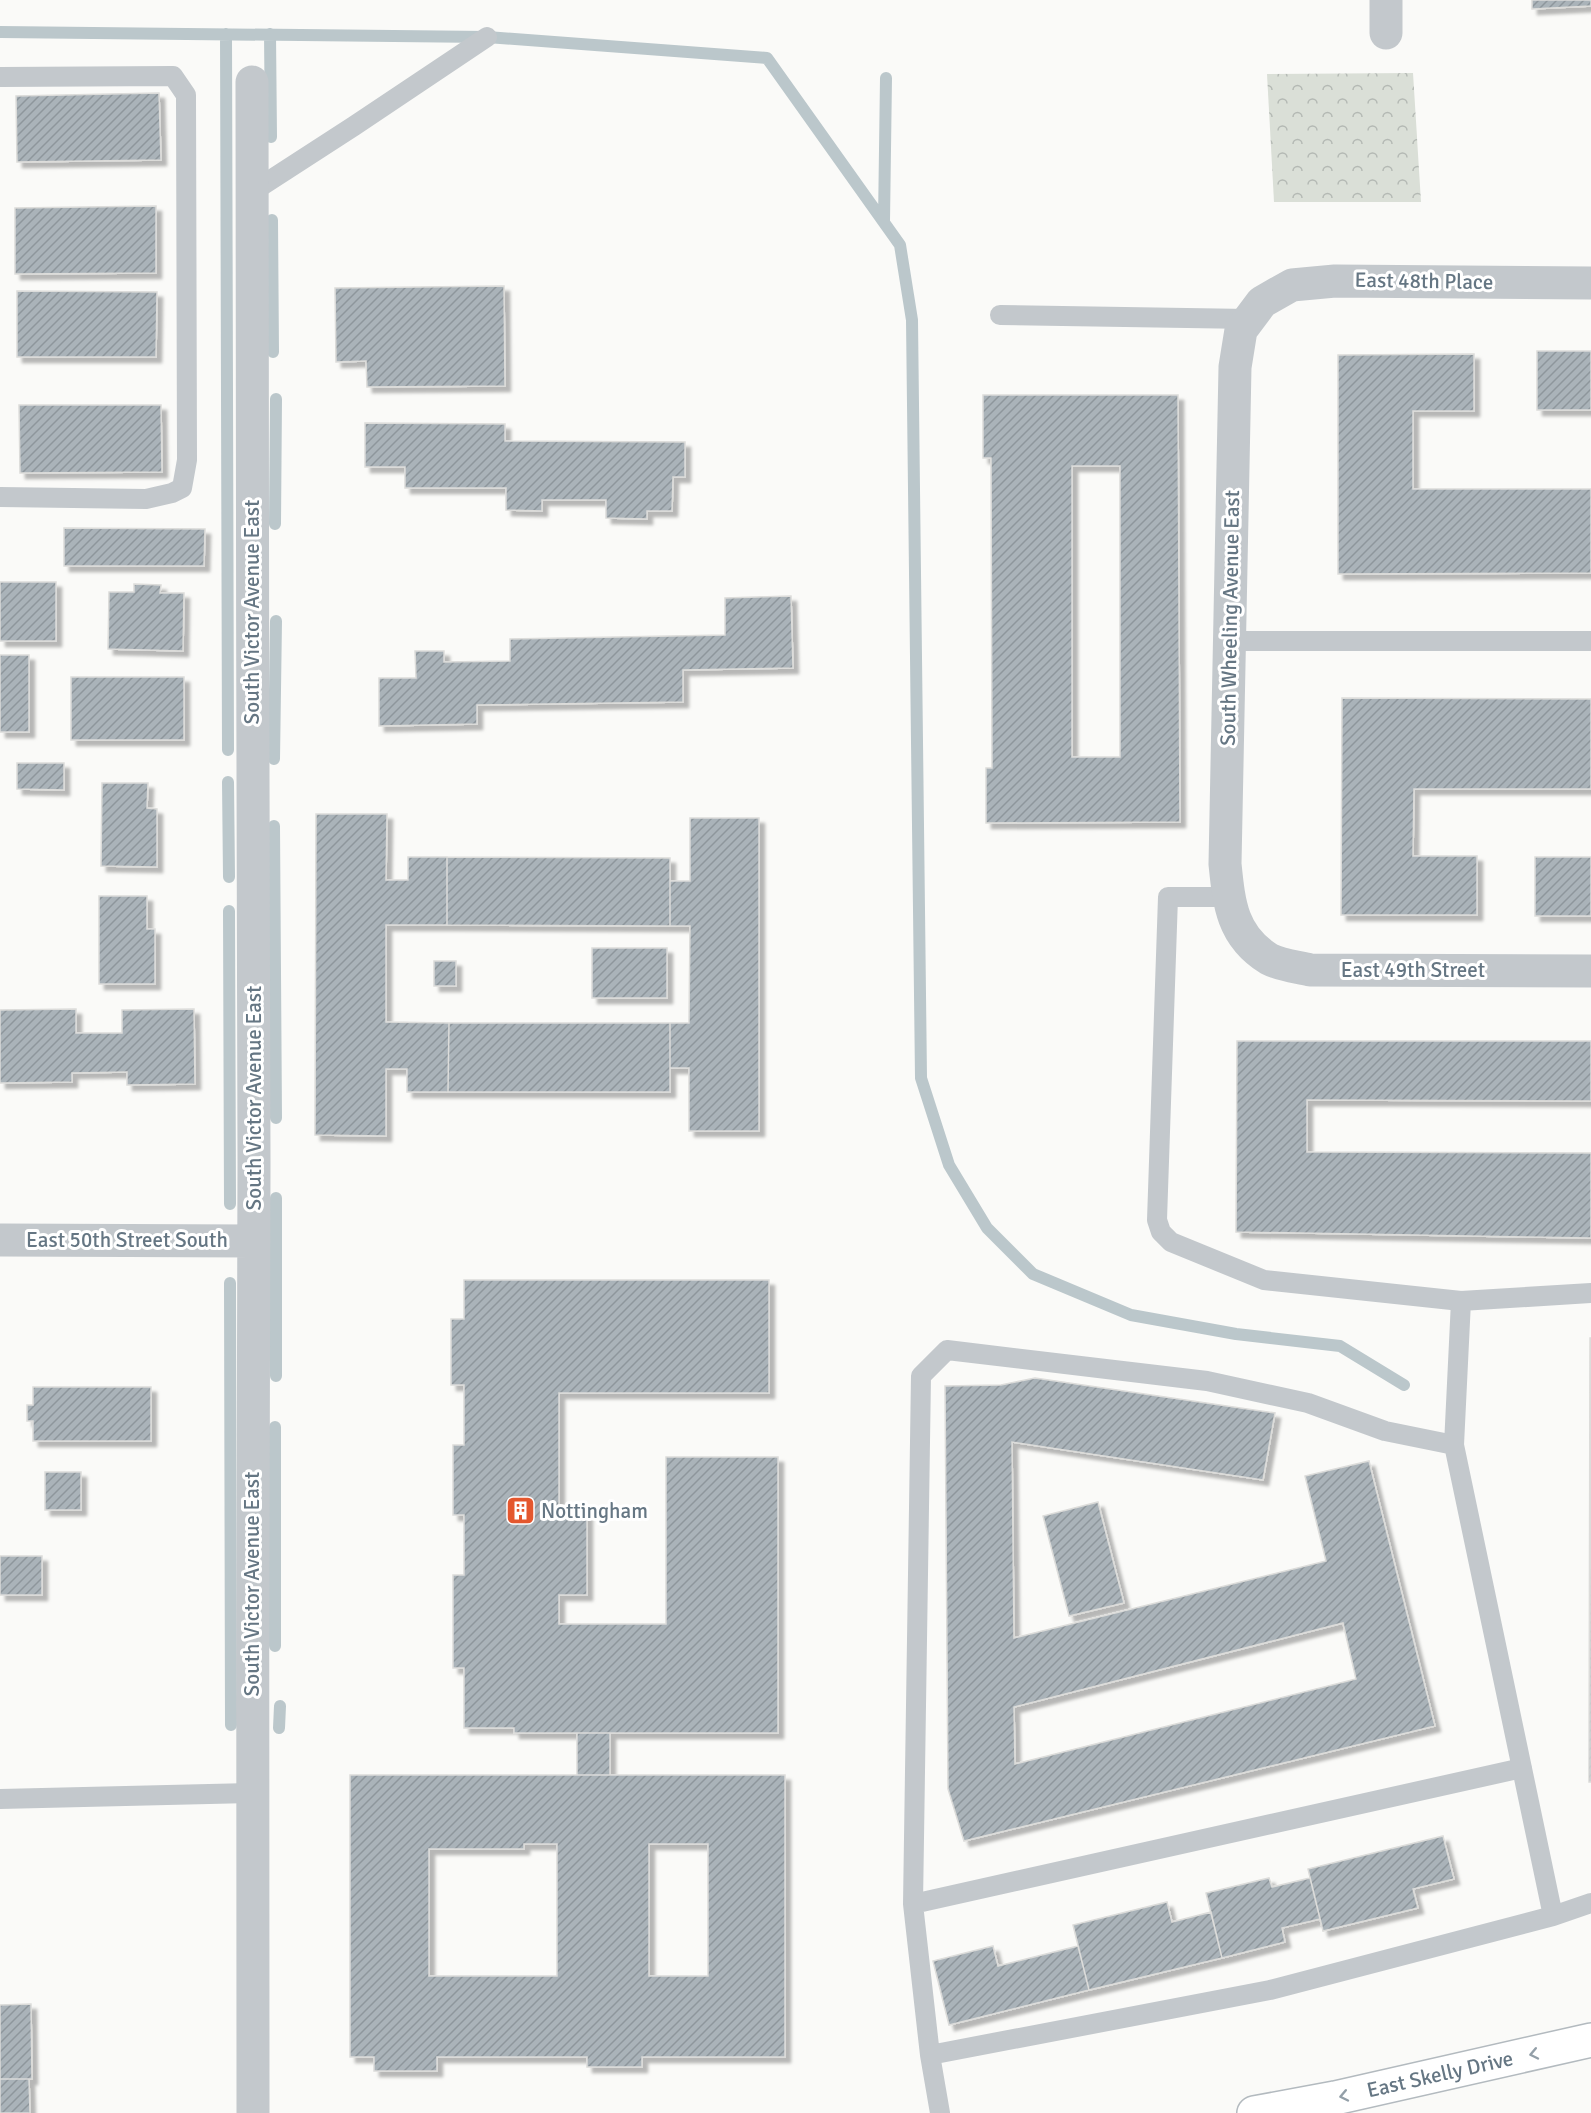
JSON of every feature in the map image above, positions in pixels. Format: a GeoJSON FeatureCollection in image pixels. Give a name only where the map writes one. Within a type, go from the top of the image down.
{"type":"FeatureCollection","features":[{"type":"Feature","properties":{"kind":"main road","name":"East Skelly Drive"},"geometry":{"type":"LineString","coordinates":[[1254,2113],[1335,2098],[1591,2040]]}},
{"type":"Feature","properties":{"kind":"street"},"geometry":{"type":"LineString","coordinates":[[1386,0],[1386,33]]}},
{"type":"Feature","properties":{"kind":"street","name":"South Victor Avenue East"},"geometry":{"type":"LineString","coordinates":[[252,82],[254,1241],[251,1793],[253,2113]]}},
{"type":"Feature","properties":{"kind":"street","name":"East 48th Place"},"geometry":{"type":"LineString","coordinates":[[1256,310],[1292,285],[1335,280],[1591,283]]}},
{"type":"Feature","properties":{"kind":"street","name":"South Wheeling Avenue East"},"geometry":{"type":"LineString","coordinates":[[1244,938],[1229,903],[1225,864],[1234,367],[1241,330],[1256,310]]}},
{"type":"Feature","properties":{"kind":"street","name":"East 49th Street"},"geometry":{"type":"LineString","coordinates":[[1244,938],[1271,960],[1310,970],[1591,971]]}},
{"type":"Feature","properties":{"kind":"street","name":"East 50th Street South"},"geometry":{"type":"LineString","coordinates":[[0,1240],[254,1241]]}},
{"type":"Feature","properties":{"kind":"lane"},"geometry":{"type":"LineString","coordinates":[[252,192],[487,37]]}},
{"type":"Feature","properties":{"kind":"lane"},"geometry":{"type":"LineString","coordinates":[[0,77],[173,76],[186,96],[187,460],[182,488],[172,494],[146,499],[0,497]]}},
{"type":"Feature","properties":{"kind":"lane"},"geometry":{"type":"LineString","coordinates":[[1000,315],[1256,310]]}},
{"type":"Feature","properties":{"kind":"lane"},"geometry":{"type":"LineString","coordinates":[[1229,641],[1591,641]]}},
{"type":"Feature","properties":{"kind":"lane"},"geometry":{"type":"LineString","coordinates":[[1229,897],[1168,897],[1157,1220],[1161,1232],[1171,1242],[1264,1280],[1461,1301],[1591,1293]]}},
{"type":"Feature","properties":{"kind":"lane"},"geometry":{"type":"LineString","coordinates":[[1461,1301],[1454,1445],[1553,1916]]}},
{"type":"Feature","properties":{"kind":"lane"},"geometry":{"type":"LineString","coordinates":[[940,2113],[930,2055],[913,1904],[921,1376],[947,1350],[1207,1381],[1308,1403],[1385,1431],[1454,1445]]}},
{"type":"Feature","properties":{"kind":"lane"},"geometry":{"type":"LineString","coordinates":[[913,1904],[1522,1768]]}},
{"type":"Feature","properties":{"kind":"lane"},"geometry":{"type":"LineString","coordinates":[[0,1799],[251,1793]]}},
{"type":"Feature","properties":{"kind":"lane"},"geometry":{"type":"LineString","coordinates":[[930,2055],[1270,1990],[1553,1916],[1591,1903]]}},
{"type":"Feature","properties":{"kind":"green space"},"geometry":{"type":"Polygon","coordinates":[[[1413,73],[1421,202],[1274,202],[1267,74],[1413,73]]]}},
{"type":"Feature","properties":{"kind":"building"},"geometry":{"type":"Polygon","coordinates":[[[1532,0],[1591,0],[1591,6],[1532,9],[1532,0]]]}},
{"type":"Feature","properties":{"kind":"building"},"geometry":{"type":"Polygon","coordinates":[[[159,93],[161,160],[17,162],[16,96],[159,93]]]}},
{"type":"Feature","properties":{"kind":"building"},"geometry":{"type":"Polygon","coordinates":[[[156,206],[156,273],[15,274],[15,208],[156,206]]]}},
{"type":"Feature","properties":{"kind":"building"},"geometry":{"type":"Polygon","coordinates":[[[504,286],[505,386],[367,387],[366,361],[336,362],[335,288],[504,286]]]}},
{"type":"Feature","properties":{"kind":"building"},"geometry":{"type":"Polygon","coordinates":[[[17,291],[157,292],[156,357],[17,357],[17,291]]]}},
{"type":"Feature","properties":{"kind":"building"},"geometry":{"type":"Polygon","coordinates":[[[1537,351],[1591,351],[1591,410],[1537,410],[1537,351]]]}},
{"type":"Feature","properties":{"kind":"building"},"geometry":{"type":"Polygon","coordinates":[[[1474,354],[1474,411],[1413,411],[1413,489],[1591,489],[1591,573],[1338,574],[1338,355],[1474,354]]]}},
{"type":"Feature","properties":{"kind":"building"},"geometry":{"type":"Polygon","coordinates":[[[983,395],[1178,395],[1180,822],[986,823],[986,768],[992,768],[991,458],[983,458],[983,395]],[[1072,466],[1072,757],[1120,757],[1120,466],[1072,466]]]}},
{"type":"Feature","properties":{"kind":"building"},"geometry":{"type":"Polygon","coordinates":[[[19,405],[161,405],[162,472],[20,473],[19,405]]]}},
{"type":"Feature","properties":{"kind":"building"},"geometry":{"type":"Polygon","coordinates":[[[365,423],[505,424],[505,441],[685,442],[685,477],[673,477],[672,511],[647,511],[647,519],[606,518],[606,500],[542,500],[542,511],[506,510],[506,488],[405,488],[405,467],[365,467],[365,423]]]}},
{"type":"Feature","properties":{"kind":"building"},"geometry":{"type":"Polygon","coordinates":[[[64,528],[205,529],[204,566],[64,566],[64,528]]]}},
{"type":"Feature","properties":{"kind":"building"},"geometry":{"type":"Polygon","coordinates":[[[0,582],[56,582],[56,641],[0,641],[0,582]]]}},
{"type":"Feature","properties":{"kind":"building"},"geometry":{"type":"Polygon","coordinates":[[[134,584],[161,585],[160,593],[184,593],[183,651],[108,649],[109,592],[134,592],[134,584]]]}},
{"type":"Feature","properties":{"kind":"building"},"geometry":{"type":"Polygon","coordinates":[[[791,596],[793,668],[683,670],[683,702],[477,705],[477,724],[379,726],[379,678],[416,678],[415,651],[444,651],[444,662],[510,661],[510,639],[725,635],[725,598],[791,596]]]}},
{"type":"Feature","properties":{"kind":"building"},"geometry":{"type":"Polygon","coordinates":[[[0,655],[29,655],[29,732],[0,732],[0,655]]]}},
{"type":"Feature","properties":{"kind":"building"},"geometry":{"type":"Polygon","coordinates":[[[71,677],[184,677],[184,740],[71,740],[71,677]]]}},
{"type":"Feature","properties":{"kind":"building"},"geometry":{"type":"Polygon","coordinates":[[[1342,698],[1591,699],[1591,789],[1414,789],[1413,856],[1477,856],[1477,915],[1341,915],[1342,698]]]}},
{"type":"Feature","properties":{"kind":"building"},"geometry":{"type":"Polygon","coordinates":[[[17,763],[64,763],[64,790],[17,789],[17,763]]]}},
{"type":"Feature","properties":{"kind":"building"},"geometry":{"type":"Polygon","coordinates":[[[102,783],[148,783],[147,808],[157,809],[157,867],[101,866],[102,783]]]}},
{"type":"Feature","properties":{"kind":"building"},"geometry":{"type":"Polygon","coordinates":[[[316,814],[387,814],[386,880],[408,880],[408,857],[447,857],[447,925],[386,925],[386,1022],[449,1023],[448,1092],[407,1092],[407,1069],[386,1069],[386,1136],[315,1135],[316,814]]]}},
{"type":"Feature","properties":{"kind":"building"},"geometry":{"type":"Polygon","coordinates":[[[690,818],[759,818],[759,1131],[689,1131],[689,1068],[670,1068],[670,1023],[689,1023],[690,926],[670,926],[670,881],[690,881],[690,818]]]}},
{"type":"Feature","properties":{"kind":"building"},"geometry":{"type":"Polygon","coordinates":[[[447,857],[670,858],[670,926],[447,925],[447,857]]]}},
{"type":"Feature","properties":{"kind":"building"},"geometry":{"type":"Polygon","coordinates":[[[1535,857],[1591,857],[1591,916],[1535,916],[1535,857]]]}},
{"type":"Feature","properties":{"kind":"building"},"geometry":{"type":"Polygon","coordinates":[[[99,896],[147,896],[147,929],[155,929],[155,984],[99,984],[99,896]]]}},
{"type":"Feature","properties":{"kind":"building"},"geometry":{"type":"Polygon","coordinates":[[[592,948],[667,948],[667,998],[592,998],[592,948]]]}},
{"type":"Feature","properties":{"kind":"building"},"geometry":{"type":"Polygon","coordinates":[[[434,961],[456,961],[456,986],[434,986],[434,961]]]}},
{"type":"Feature","properties":{"kind":"building"},"geometry":{"type":"Polygon","coordinates":[[[76,1009],[76,1033],[122,1033],[122,1010],[194,1009],[195,1084],[127,1085],[127,1072],[72,1073],[72,1082],[0,1083],[0,1010],[76,1009]]]}},
{"type":"Feature","properties":{"kind":"building"},"geometry":{"type":"Polygon","coordinates":[[[449,1023],[670,1023],[670,1092],[448,1092],[449,1023]]]}},
{"type":"Feature","properties":{"kind":"building"},"geometry":{"type":"Polygon","coordinates":[[[1237,1041],[1591,1041],[1591,1101],[1307,1100],[1307,1152],[1591,1153],[1591,1238],[1236,1232],[1237,1041]]]}},
{"type":"Feature","properties":{"kind":"building","name":"Nottingham"},"geometry":{"type":"Polygon","coordinates":[[[464,1280],[769,1280],[769,1393],[559,1393],[559,1506],[587,1506],[587,1595],[559,1595],[559,1624],[666,1624],[666,1457],[778,1457],[778,1733],[514,1733],[514,1728],[464,1728],[464,1668],[453,1668],[453,1575],[464,1575],[464,1515],[453,1515],[453,1445],[464,1445],[464,1385],[451,1385],[451,1319],[464,1319],[464,1280]]]}},
{"type":"Feature","properties":{"kind":"building"},"geometry":{"type":"Polygon","coordinates":[[[1590,1338],[1591,1782],[1589,1782],[1590,1338]]]}},
{"type":"Feature","properties":{"kind":"building"},"geometry":{"type":"Polygon","coordinates":[[[1035,1378],[1275,1413],[1263,1480],[1012,1442],[1014,1638],[1326,1561],[1305,1476],[1369,1461],[1435,1726],[964,1841],[948,1789],[945,1386],[1001,1385],[1035,1378]],[[1343,1623],[1014,1707],[1015,1764],[1356,1679],[1343,1623]]]}},
{"type":"Feature","properties":{"kind":"building"},"geometry":{"type":"Polygon","coordinates":[[[33,1387],[151,1387],[151,1441],[33,1441],[33,1421],[27,1421],[27,1405],[33,1405],[33,1387]]]}},
{"type":"Feature","properties":{"kind":"building"},"geometry":{"type":"Polygon","coordinates":[[[45,1472],[81,1472],[81,1510],[45,1510],[45,1472]]]}},
{"type":"Feature","properties":{"kind":"building"},"geometry":{"type":"Polygon","coordinates":[[[1098,1502],[1124,1603],[1069,1616],[1043,1516],[1098,1502]]]}},
{"type":"Feature","properties":{"kind":"building"},"geometry":{"type":"Polygon","coordinates":[[[0,1556],[42,1556],[42,1595],[0,1595],[0,1556]]]}},
{"type":"Feature","properties":{"kind":"building"},"geometry":{"type":"Polygon","coordinates":[[[577,1733],[610,1733],[610,1775],[577,1775],[577,1733]]]}},
{"type":"Feature","properties":{"kind":"building"},"geometry":{"type":"Polygon","coordinates":[[[350,1775],[785,1775],[785,2057],[642,2057],[642,2067],[587,2067],[587,2057],[437,2057],[437,2071],[374,2071],[374,2057],[350,2057],[350,1775]],[[524,1844],[524,1849],[429,1849],[429,1976],[557,1976],[557,1844],[524,1844]],[[649,1844],[649,1976],[708,1976],[708,1844],[649,1844]]]}},
{"type":"Feature","properties":{"kind":"building"},"geometry":{"type":"Polygon","coordinates":[[[1443,1836],[1454,1879],[1413,1889],[1418,1908],[1323,1931],[1308,1869],[1443,1836]]]}},
{"type":"Feature","properties":{"kind":"building"},"geometry":{"type":"Polygon","coordinates":[[[1269,1878],[1272,1887],[1310,1878],[1320,1919],[1282,1928],[1285,1942],[1222,1958],[1206,1893],[1269,1878]]]}},
{"type":"Feature","properties":{"kind":"building"},"geometry":{"type":"Polygon","coordinates":[[[1167,1902],[1172,1922],[1211,1912],[1222,1958],[1089,1990],[1073,1925],[1167,1902]]]}},
{"type":"Feature","properties":{"kind":"building"},"geometry":{"type":"Polygon","coordinates":[[[993,1946],[998,1966],[1078,1946],[1089,1990],[949,2025],[933,1961],[993,1946]]]}},
{"type":"Feature","properties":{"kind":"building"},"geometry":{"type":"Polygon","coordinates":[[[31,2004],[32,2079],[0,2079],[0,2005],[31,2004]]]}},
{"type":"Feature","properties":{"kind":"building"},"geometry":{"type":"Polygon","coordinates":[[[0,2079],[29,2079],[30,2113],[0,2113],[0,2079]]]}},
{"type":"Feature","properties":{"kind":"waterway"},"geometry":{"type":"LineString","coordinates":[[0,32],[487,37],[767,58],[900,245],[912,320],[921,1078],[949,1165],[987,1228],[1033,1274],[1131,1315],[1236,1334],[1340,1346],[1404,1385]]}},
{"type":"Feature","properties":{"kind":"waterway"},"geometry":{"type":"LineString","coordinates":[[226,34],[228,750]]}},
{"type":"Feature","properties":{"kind":"waterway"},"geometry":{"type":"LineString","coordinates":[[270,34],[271,137]]}},
{"type":"Feature","properties":{"kind":"waterway"},"geometry":{"type":"LineString","coordinates":[[884,221],[886,78]]}},
{"type":"Feature","properties":{"kind":"waterway"},"geometry":{"type":"LineString","coordinates":[[272,220],[273,352]]}},
{"type":"Feature","properties":{"kind":"waterway"},"geometry":{"type":"LineString","coordinates":[[275,524],[276,399]]}},
{"type":"Feature","properties":{"kind":"waterway"},"geometry":{"type":"LineString","coordinates":[[274,759],[276,621]]}},
{"type":"Feature","properties":{"kind":"waterway"},"geometry":{"type":"LineString","coordinates":[[228,782],[229,877]]}},
{"type":"Feature","properties":{"kind":"waterway"},"geometry":{"type":"LineString","coordinates":[[274,826],[276,1118]]}},
{"type":"Feature","properties":{"kind":"waterway"},"geometry":{"type":"LineString","coordinates":[[229,911],[230,1204]]}},
{"type":"Feature","properties":{"kind":"waterway"},"geometry":{"type":"LineString","coordinates":[[276,1198],[276,1376]]}},
{"type":"Feature","properties":{"kind":"waterway"},"geometry":{"type":"LineString","coordinates":[[230,1283],[231,1725]]}},
{"type":"Feature","properties":{"kind":"waterway"},"geometry":{"type":"LineString","coordinates":[[275,1427],[275,1646]]}},
{"type":"Feature","properties":{"kind":"waterway"},"geometry":{"type":"LineString","coordinates":[[279,1728],[280,1706]]}},
{"type":"Feature","properties":{"kind":"place","name":"Nottingham"},"geometry":{"type":"Point","coordinates":[520,1511]}}]}
